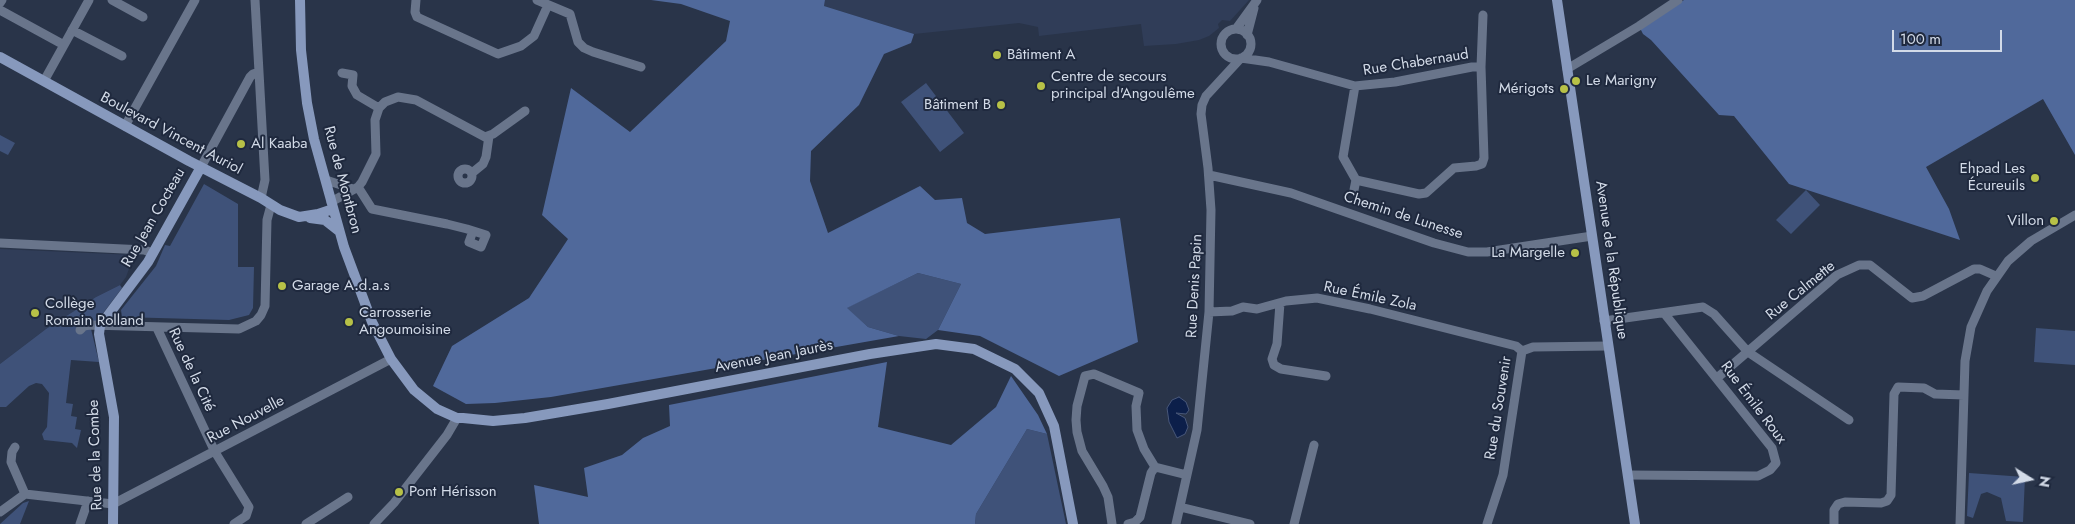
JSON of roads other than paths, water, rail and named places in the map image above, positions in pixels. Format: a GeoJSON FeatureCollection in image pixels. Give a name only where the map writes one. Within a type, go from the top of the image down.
{"type":"FeatureCollection","features":[{"type":"Feature","properties":{"kind":"main road","name":"Rue de Montbron"},"geometry":{"type":"LineString","coordinates":[[300,0],[301,50],[307,103],[314,140],[340,231],[372,322],[391,359]]}},
{"type":"Feature","properties":{"kind":"main road","name":"Avenue de la République"},"geometry":{"type":"LineString","coordinates":[[1557,0],[1635,524]]}},
{"type":"Feature","properties":{"kind":"main road","name":"Boulevard Vincent Auriol"},"geometry":{"type":"LineString","coordinates":[[0,57],[271,205],[300,217],[325,220],[340,231]]}},
{"type":"Feature","properties":{"kind":"main road","name":"Rue Jean Cocteau"},"geometry":{"type":"LineString","coordinates":[[100,326],[153,253],[201,167]]}},
{"type":"Feature","properties":{"kind":"main road"},"geometry":{"type":"LineString","coordinates":[[300,217],[318,214],[332,205]]}},
{"type":"Feature","properties":{"kind":"main road","name":"Rue de la Combe"},"geometry":{"type":"LineString","coordinates":[[100,326],[99,334],[114,416],[113,524]]}},
{"type":"Feature","properties":{"kind":"main road","name":"Avenue Jean Jaurès"},"geometry":{"type":"LineString","coordinates":[[391,359],[401,374],[426,401],[445,413],[457,418],[492,421],[525,418],[608,404],[860,355],[936,344],[974,348],[1015,369],[1039,393],[1054,426],[1073,524]]}},
{"type":"Feature","properties":{"kind":"street"},"geometry":{"type":"LineString","coordinates":[[0,4],[2,0]]}},
{"type":"Feature","properties":{"kind":"street"},"geometry":{"type":"LineString","coordinates":[[44,81],[89,0]]}},
{"type":"Feature","properties":{"kind":"street"},"geometry":{"type":"LineString","coordinates":[[112,0],[143,18]]}},
{"type":"Feature","properties":{"kind":"street"},"geometry":{"type":"LineString","coordinates":[[125,126],[195,0]]}},
{"type":"Feature","properties":{"kind":"street"},"geometry":{"type":"LineString","coordinates":[[255,0],[265,180],[261,198]]}},
{"type":"Feature","properties":{"kind":"street"},"geometry":{"type":"LineString","coordinates":[[416,0],[415,12],[417,17],[498,54],[520,46],[534,36],[548,5]]}},
{"type":"Feature","properties":{"kind":"street"},"geometry":{"type":"LineString","coordinates":[[537,0],[570,14],[578,42],[584,48],[641,67]]}},
{"type":"Feature","properties":{"kind":"street"},"geometry":{"type":"LineString","coordinates":[[1567,69],[1678,0]]}},
{"type":"Feature","properties":{"kind":"street"},"geometry":{"type":"LineString","coordinates":[[1229,72],[1228,57],[1222,49],[1222,40],[1227,32],[1236,29],[1256,1]]}},
{"type":"Feature","properties":{"kind":"street"},"geometry":{"type":"LineString","coordinates":[[1256,1],[1248,35],[1251,46],[1268,62]]}},
{"type":"Feature","properties":{"kind":"street"},"geometry":{"type":"LineString","coordinates":[[0,10],[64,45]]}},
{"type":"Feature","properties":{"kind":"street","name":"Rue Chabernaud"},"geometry":{"type":"LineString","coordinates":[[1355,86],[1343,157],[1356,180],[1419,194],[1426,193],[1454,168],[1482,164],[1484,158],[1481,67],[1484,15]]}},
{"type":"Feature","properties":{"kind":"street"},"geometry":{"type":"LineString","coordinates":[[1236,29],[1248,35]]}},
{"type":"Feature","properties":{"kind":"street"},"geometry":{"type":"LineString","coordinates":[[72,30],[122,56]]}},
{"type":"Feature","properties":{"kind":"street"},"geometry":{"type":"LineString","coordinates":[[1228,57],[1241,58],[1247,54],[1251,46]]}},
{"type":"Feature","properties":{"kind":"street","name":"Rue Chabernaud"},"geometry":{"type":"LineString","coordinates":[[1241,58],[1268,62],[1355,86],[1481,67]]}},
{"type":"Feature","properties":{"kind":"street","name":"Rue Denis Papin"},"geometry":{"type":"LineString","coordinates":[[1176,524],[1197,430],[1209,312],[1211,228],[1209,175],[1201,114],[1202,105],[1206,96],[1241,58]]}},
{"type":"Feature","properties":{"kind":"street","name":"Rue Jean Cocteau"},"geometry":{"type":"LineString","coordinates":[[201,167],[250,77],[259,72]]}},
{"type":"Feature","properties":{"kind":"street"},"geometry":{"type":"LineString","coordinates":[[342,73],[353,75],[352,86],[357,95],[379,108]]}},
{"type":"Feature","properties":{"kind":"street"},"geometry":{"type":"LineString","coordinates":[[332,205],[356,188],[376,154],[375,120],[379,108],[385,102],[398,97],[416,100],[485,137],[525,111]]}},
{"type":"Feature","properties":{"kind":"street"},"geometry":{"type":"LineString","coordinates":[[472,173],[483,164],[489,136]]}},
{"type":"Feature","properties":{"kind":"street","name":"Chemin de Lunesse"},"geometry":{"type":"LineString","coordinates":[[1209,175],[1291,193],[1434,243],[1468,252],[1487,252],[1592,236]]}},
{"type":"Feature","properties":{"kind":"street"},"geometry":{"type":"LineString","coordinates":[[326,180],[356,188],[372,210],[447,224],[473,231]]}},
{"type":"Feature","properties":{"kind":"street"},"geometry":{"type":"LineString","coordinates":[[1354,190],[1356,180]]}},
{"type":"Feature","properties":{"kind":"street"},"geometry":{"type":"LineString","coordinates":[[80,330],[84,326],[239,329],[256,321],[265,306],[267,220],[271,205]]}},
{"type":"Feature","properties":{"kind":"street"},"geometry":{"type":"LineString","coordinates":[[1960,524],[1965,361],[1971,327],[1996,276],[2020,249],[2075,215]]}},
{"type":"Feature","properties":{"kind":"street"},"geometry":{"type":"LineString","coordinates":[[0,243],[144,250],[153,253]]}},
{"type":"Feature","properties":{"kind":"street","name":"Rue Calmette"},"geometry":{"type":"LineString","coordinates":[[1748,352],[1837,275],[1859,265],[1870,265],[1912,298],[1923,296],[1974,269],[1980,269],[1996,276]]}},
{"type":"Feature","properties":{"kind":"street","name":"Rue Émile Zola"},"geometry":{"type":"LineString","coordinates":[[1209,312],[1232,312],[1243,307],[1257,309],[1280,303],[1317,298],[1516,346],[1522,351]]}},
{"type":"Feature","properties":{"kind":"street"},"geometry":{"type":"LineString","coordinates":[[1280,303],[1277,344],[1272,359],[1274,366],[1281,369],[1326,376]]}},
{"type":"Feature","properties":{"kind":"street"},"geometry":{"type":"LineString","coordinates":[[1604,321],[1703,307],[1714,314],[1748,352],[1849,420]]}},
{"type":"Feature","properties":{"kind":"street","name":"Rue Émile Roux"},"geometry":{"type":"LineString","coordinates":[[1628,475],[1758,476],[1770,470],[1776,463],[1772,448],[1664,313]]}},
{"type":"Feature","properties":{"kind":"street","name":"Rue de la Cité"},"geometry":{"type":"LineString","coordinates":[[157,328],[215,452],[248,507],[246,516],[234,524]]}},
{"type":"Feature","properties":{"kind":"street","name":"Rue du Souvenir"},"geometry":{"type":"LineString","coordinates":[[1487,524],[1503,476],[1522,351],[1533,347],[1608,346]]}},
{"type":"Feature","properties":{"kind":"street"},"geometry":{"type":"LineString","coordinates":[[1717,378],[1748,352]]}},
{"type":"Feature","properties":{"kind":"street","name":"Rue Nouvelle"},"geometry":{"type":"LineString","coordinates":[[113,504],[391,359]]}},
{"type":"Feature","properties":{"kind":"street"},"geometry":{"type":"LineString","coordinates":[[1112,524],[1108,497],[1082,451],[1076,420],[1077,406],[1085,376],[1094,374],[1139,393],[1136,406],[1138,430],[1144,449],[1155,467],[1187,475]]}},
{"type":"Feature","properties":{"kind":"street"},"geometry":{"type":"LineString","coordinates":[[1834,524],[1834,510],[1838,504],[1845,502],[1881,503],[1888,501],[1891,495],[1894,394],[1898,387],[1924,388],[1935,394],[1964,395]]}},
{"type":"Feature","properties":{"kind":"street"},"geometry":{"type":"LineString","coordinates":[[374,524],[394,503],[447,435],[457,418]]}},
{"type":"Feature","properties":{"kind":"street"},"geometry":{"type":"LineString","coordinates":[[1294,524],[1314,445]]}},
{"type":"Feature","properties":{"kind":"street"},"geometry":{"type":"LineString","coordinates":[[15,446],[11,462],[25,494]]}},
{"type":"Feature","properties":{"kind":"street"},"geometry":{"type":"LineString","coordinates":[[1128,524],[1135,522],[1140,517],[1150,473],[1155,467]]}},
{"type":"Feature","properties":{"kind":"street"},"geometry":{"type":"LineString","coordinates":[[0,512],[25,494],[113,504]]}},
{"type":"Feature","properties":{"kind":"street"},"geometry":{"type":"LineString","coordinates":[[306,524],[348,498]]}},
{"type":"Feature","properties":{"kind":"street"},"geometry":{"type":"LineString","coordinates":[[80,524],[88,501]]}},
{"type":"Feature","properties":{"kind":"street"},"geometry":{"type":"LineString","coordinates":[[1180,506],[1250,524]]}},
{"type":"Feature","properties":{"kind":"place","name":"Bâtiment A"},"geometry":{"type":"Point","coordinates":[997,55]}},
{"type":"Feature","properties":{"kind":"place","name":"Le Marigny"},"geometry":{"type":"Point","coordinates":[1576,81]}},
{"type":"Feature","properties":{"kind":"place","name":"Centre de secours principal d'Angoulême"},"geometry":{"type":"Point","coordinates":[1041,86]}},
{"type":"Feature","properties":{"kind":"place","name":"Mérigots"},"geometry":{"type":"Point","coordinates":[1564,89]}},
{"type":"Feature","properties":{"kind":"place","name":"Bâtiment B"},"geometry":{"type":"Point","coordinates":[1001,105]}},
{"type":"Feature","properties":{"kind":"place","name":"Al Kaaba"},"geometry":{"type":"Point","coordinates":[241,144]}},
{"type":"Feature","properties":{"kind":"place","name":"Ehpad Les Écureuils"},"geometry":{"type":"Point","coordinates":[2035,178]}},
{"type":"Feature","properties":{"kind":"place","name":"Villon"},"geometry":{"type":"Point","coordinates":[2054,221]}},
{"type":"Feature","properties":{"kind":"place","name":"La Margelle"},"geometry":{"type":"Point","coordinates":[1575,253]}},
{"type":"Feature","properties":{"kind":"place","name":"Garage A.d.a.s"},"geometry":{"type":"Point","coordinates":[282,286]}},
{"type":"Feature","properties":{"kind":"place","name":"Collège Romain Rolland"},"geometry":{"type":"Point","coordinates":[35,313]}},
{"type":"Feature","properties":{"kind":"place","name":"Carrosserie Angoumoisine"},"geometry":{"type":"Point","coordinates":[349,322]}},
{"type":"Feature","properties":{"kind":"place","name":"Pont Hérisson"},"geometry":{"type":"Point","coordinates":[399,492]}}]}
